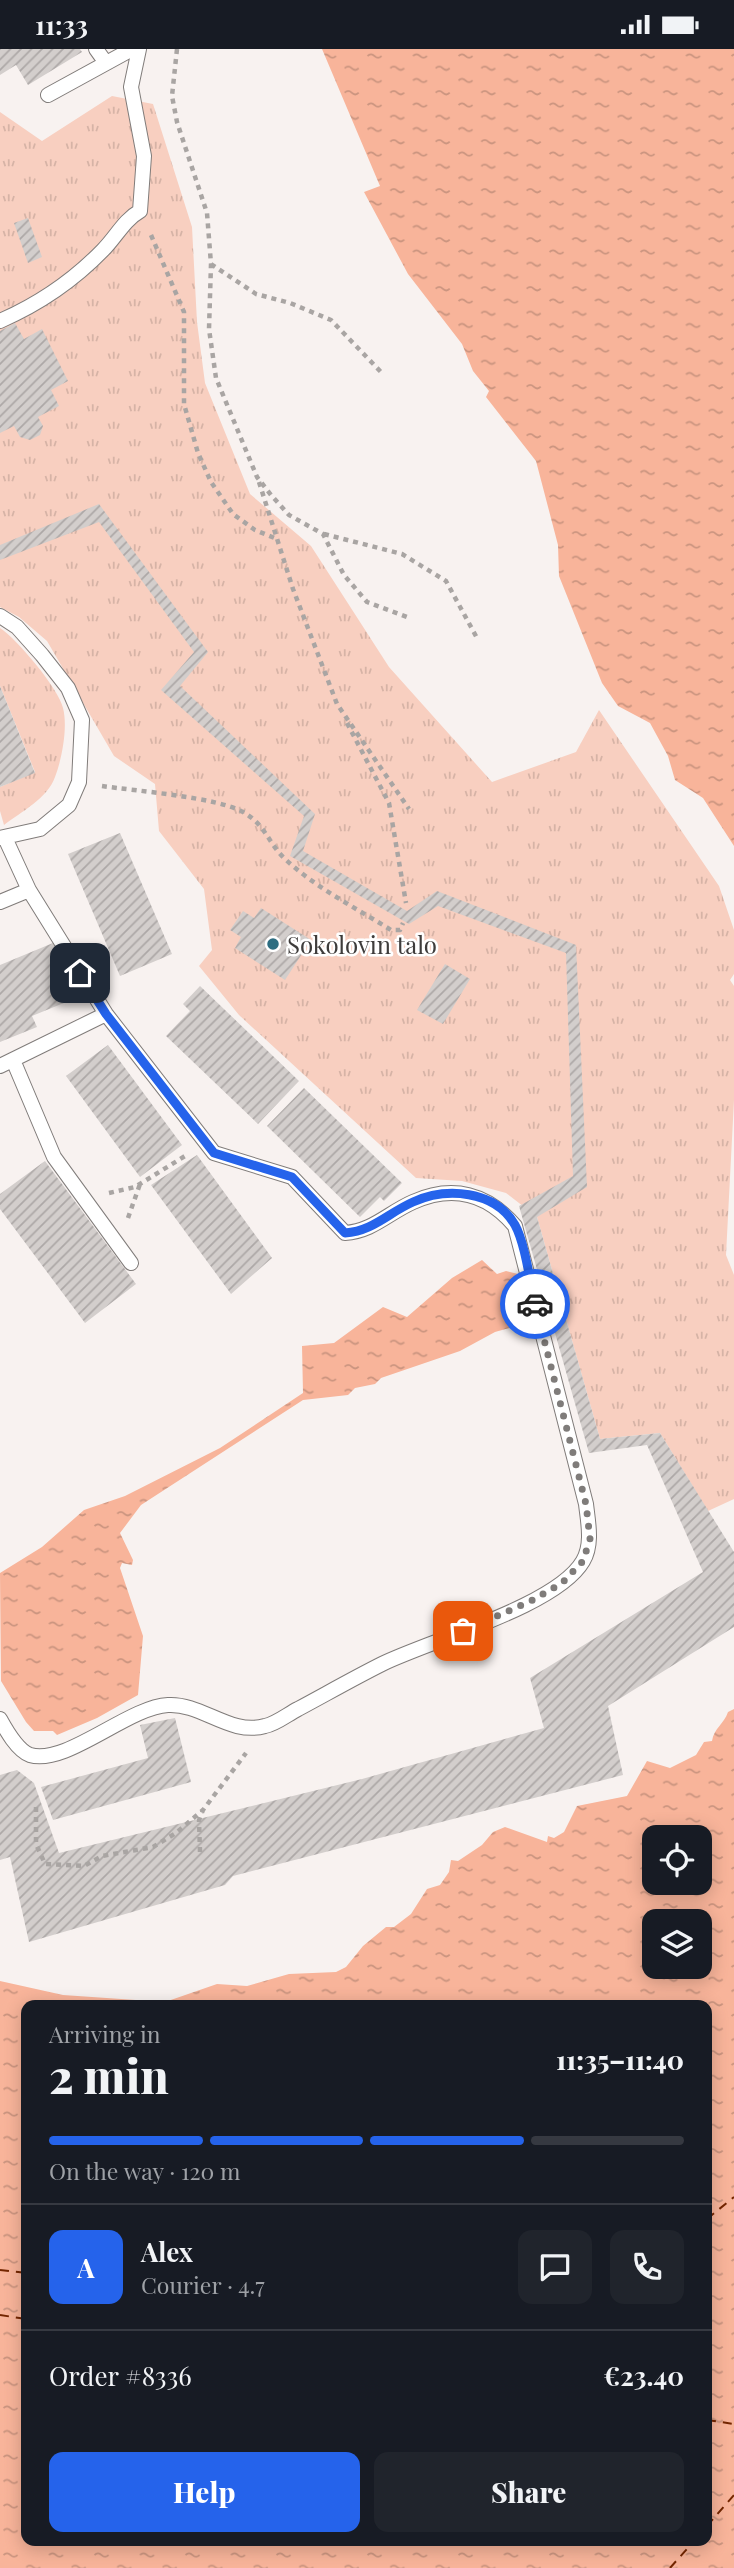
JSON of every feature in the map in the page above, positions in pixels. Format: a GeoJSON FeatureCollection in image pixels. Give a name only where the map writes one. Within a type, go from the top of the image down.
{"type":"FeatureCollection","features":[{"type":"Feature","properties":{"kind":"lane"},"geometry":{"type":"LineString","coordinates":[[96,49],[106,63]]}},
{"type":"Feature","properties":{"kind":"lane"},"geometry":{"type":"LineString","coordinates":[[48,95],[132,49]]}},
{"type":"Feature","properties":{"kind":"lane"},"geometry":{"type":"LineString","coordinates":[[0,321],[39,304],[101,253],[129,217],[140,211],[144,156],[131,87],[139,49]]}},
{"type":"Feature","properties":{"kind":"lane"},"geometry":{"type":"LineString","coordinates":[[0,616],[18,627],[68,688],[82,720],[79,782],[69,805],[40,829],[3,839],[29,890],[106,1014],[214,1153],[292,1177],[345,1233],[363,1231],[414,1201],[442,1194],[476,1195],[500,1207],[516,1226],[586,1504],[590,1539],[583,1561],[562,1583],[520,1606],[384,1663],[264,1727],[233,1725],[190,1707],[168,1705],[145,1710],[66,1751],[30,1755],[20,1748],[0,1719]]}},
{"type":"Feature","properties":{"kind":"lane"},"geometry":{"type":"LineString","coordinates":[[0,902],[29,890]]}},
{"type":"Feature","properties":{"kind":"lane"},"geometry":{"type":"LineString","coordinates":[[106,1014],[7,1063],[54,1157],[131,1262]]}},
{"type":"Feature","properties":{"kind":"path"},"geometry":{"type":"LineString","coordinates":[[177,49],[172,96],[177,122],[207,213],[211,264],[209,330],[216,378],[257,477],[293,589],[337,703],[389,803],[406,903]]}},
{"type":"Feature","properties":{"kind":"path"},"geometry":{"type":"LineString","coordinates":[[140,211],[184,311],[184,404],[198,453],[211,482],[233,514],[255,530],[277,539]]}},
{"type":"Feature","properties":{"kind":"path"},"geometry":{"type":"LineString","coordinates":[[211,264],[256,294],[290,303],[331,320],[381,372]]}},
{"type":"Feature","properties":{"kind":"path"},"geometry":{"type":"LineString","coordinates":[[257,477],[289,515],[323,534],[402,554],[446,581],[477,638]]}},
{"type":"Feature","properties":{"kind":"path"},"geometry":{"type":"LineString","coordinates":[[323,534],[344,575],[367,601],[407,617]]}},
{"type":"Feature","properties":{"kind":"path"},"geometry":{"type":"LineString","coordinates":[[337,703],[409,809]]}},
{"type":"Feature","properties":{"kind":"path"},"geometry":{"type":"LineString","coordinates":[[79,782],[222,804],[243,811],[264,827],[283,857],[307,878],[391,930],[400,930],[403,923]]}},
{"type":"Feature","properties":{"kind":"path"},"geometry":{"type":"LineString","coordinates":[[84,1198],[135,1187],[205,1142]]}},
{"type":"Feature","properties":{"kind":"path"},"geometry":{"type":"LineString","coordinates":[[36,1807],[36,1844],[46,1864],[59,1867],[84,1866],[102,1856],[153,1847],[176,1833],[203,1810],[264,1727]]}},
{"type":"Feature","properties":{"kind":"path"},"geometry":{"type":"LineString","coordinates":[[200,1852],[199,1820],[203,1810]]}},
{"type":"Feature","properties":{"kind":"green space"},"geometry":{"type":"Polygon","coordinates":[[[112,96],[153,104],[192,227],[197,322],[205,383],[250,494],[311,546],[389,667],[492,782],[576,752],[599,710],[719,886],[734,930],[734,974],[730,980],[734,986],[734,1100],[726,1255],[734,1275],[734,1499],[708,1511],[660,1433],[600,1439],[537,1217],[506,1193],[462,1181],[416,1178],[239,1015],[199,966],[212,950],[204,889],[159,831],[155,784],[114,756],[47,641],[19,617],[0,607],[0,112],[42,141],[112,96]]]}},
{"type":"Feature","properties":{"kind":"green space"},"geometry":{"type":"Polygon","coordinates":[[[0,628],[46,677],[60,700],[65,724],[58,770],[51,785],[33,804],[4,825],[0,811],[0,787],[35,772],[0,686],[0,628]]]}},
{"type":"Feature","properties":{"kind":"water"},"geometry":{"type":"Polygon","coordinates":[[[322,49],[734,49],[734,846],[703,798],[675,780],[668,756],[650,723],[618,706],[602,683],[559,576],[558,545],[536,461],[486,397],[489,391],[473,371],[462,344],[408,274],[364,192],[380,186],[322,49]]]}},
{"type":"Feature","properties":{"kind":"water"},"geometry":{"type":"Polygon","coordinates":[[[482,1260],[497,1274],[506,1271],[518,1274],[530,1322],[495,1332],[460,1351],[381,1378],[375,1384],[355,1388],[348,1395],[303,1400],[141,1505],[120,1533],[133,1560],[132,1565],[122,1563],[120,1568],[143,1636],[138,1695],[97,1718],[57,1735],[53,1731],[34,1731],[1,1681],[0,1573],[42,1547],[84,1510],[125,1496],[220,1448],[303,1393],[302,1346],[334,1343],[383,1307],[407,1317],[452,1278],[482,1260]]]}},
{"type":"Feature","properties":{"kind":"water"},"geometry":{"type":"Polygon","coordinates":[[[734,1709],[734,2568],[0,2568],[0,1981],[63,1995],[136,2000],[21,2000],[21,2546],[712,2546],[712,2000],[171,2000],[217,1984],[247,1986],[289,1974],[336,1972],[346,1967],[363,1946],[386,1927],[394,1927],[411,1914],[427,1889],[440,1885],[449,1872],[451,1860],[458,1861],[482,1845],[493,1832],[505,1827],[547,1842],[548,1836],[554,1838],[564,1832],[577,1806],[627,1796],[647,1761],[670,1768],[696,1755],[704,1742],[712,1741],[728,1712],[734,1709]]]}},
{"type":"Feature","properties":{"kind":"building"},"geometry":{"type":"Polygon","coordinates":[[[0,49],[80,49],[82,52],[28,85],[16,65],[0,75],[0,49]]]}},
{"type":"Feature","properties":{"kind":"building"},"geometry":{"type":"Polygon","coordinates":[[[28,218],[42,257],[28,263],[14,223],[28,218]]]}},
{"type":"Feature","properties":{"kind":"building"},"geometry":{"type":"Polygon","coordinates":[[[15,323],[24,339],[42,329],[68,381],[51,390],[59,406],[38,417],[43,426],[40,435],[30,440],[20,437],[14,426],[0,433],[0,331],[15,323]]]}},
{"type":"Feature","properties":{"kind":"building"},"geometry":{"type":"Polygon","coordinates":[[[99,504],[208,652],[180,686],[315,814],[303,851],[407,911],[437,891],[576,945],[587,1187],[537,1217],[600,1439],[660,1433],[734,1552],[734,1627],[608,1706],[623,1775],[233,1876],[225,1885],[29,1942],[10,1857],[0,1860],[0,1775],[17,1770],[34,1783],[59,1853],[362,1779],[544,1728],[530,1678],[703,1572],[647,1445],[589,1453],[519,1206],[573,1176],[566,953],[438,906],[409,924],[290,856],[304,816],[161,690],[194,652],[99,522],[0,560],[0,545],[99,504]]]}},
{"type":"Feature","properties":{"kind":"building"},"geometry":{"type":"Polygon","coordinates":[[[0,686],[35,773],[0,787],[0,686]]]}},
{"type":"Feature","properties":{"kind":"building"},"geometry":{"type":"Polygon","coordinates":[[[120,833],[172,954],[120,976],[68,854],[120,833]]]}},
{"type":"Feature","properties":{"kind":"building","name":"Sokolovin talo"},"geometry":{"type":"Polygon","coordinates":[[[261,908],[311,940],[285,980],[235,948],[241,937],[230,930],[243,911],[254,918],[261,908]]]}},
{"type":"Feature","properties":{"kind":"building"},"geometry":{"type":"Polygon","coordinates":[[[53,943],[76,998],[32,1016],[37,1027],[0,1042],[0,965],[53,943]]]}},
{"type":"Feature","properties":{"kind":"building"},"geometry":{"type":"Polygon","coordinates":[[[445,964],[470,979],[443,1024],[417,1010],[445,964]]]}},
{"type":"Feature","properties":{"kind":"building"},"geometry":{"type":"Polygon","coordinates":[[[200,986],[299,1081],[258,1124],[166,1036],[190,1011],[183,1004],[200,986]]]}},
{"type":"Feature","properties":{"kind":"building"},"geometry":{"type":"Polygon","coordinates":[[[108,1045],[182,1145],[140,1177],[66,1076],[108,1045]]]}},
{"type":"Feature","properties":{"kind":"building"},"geometry":{"type":"Polygon","coordinates":[[[304,1088],[402,1183],[384,1201],[380,1197],[360,1217],[267,1126],[304,1088]]]}},
{"type":"Feature","properties":{"kind":"building"},"geometry":{"type":"Polygon","coordinates":[[[197,1155],[272,1258],[231,1294],[151,1185],[197,1155]]]}},
{"type":"Feature","properties":{"kind":"building"},"geometry":{"type":"Polygon","coordinates":[[[45,1161],[136,1284],[85,1323],[0,1209],[0,1194],[45,1161]]]}},
{"type":"Feature","properties":{"kind":"building"},"geometry":{"type":"Polygon","coordinates":[[[175,1718],[191,1782],[53,1820],[41,1787],[148,1758],[140,1725],[175,1718]]]}},
{"type":"Feature","properties":{"kind":"ferry route"},"geometry":{"type":"LineString","coordinates":[[712,2215],[734,2197]]}},
{"type":"Feature","properties":{"kind":"ferry route"},"geometry":{"type":"LineString","coordinates":[[0,2270],[21,2272]]}},
{"type":"Feature","properties":{"kind":"ferry route"},"geometry":{"type":"LineString","coordinates":[[0,2315],[21,2318]]}},
{"type":"Feature","properties":{"kind":"ferry route"},"geometry":{"type":"LineString","coordinates":[[712,2421],[734,2424]]}},
{"type":"Feature","properties":{"kind":"ferry route"},"geometry":{"type":"LineString","coordinates":[[712,2520],[734,2495]]}},
{"type":"Feature","properties":{"kind":"ferry route"},"geometry":{"type":"LineString","coordinates":[[670,2568],[690,2546]]}},
{"type":"Feature","properties":{"kind":"way so far"},"geometry":{"type":"LineString","coordinates":[[463,1631],[531,1601],[562,1583],[583,1561],[590,1539],[586,1504],[535,1304]]}},
{"type":"Feature","properties":{"kind":"place","name":"Sokolovin talo"},"geometry":{"type":"Point","coordinates":[273,944]}},
{"type":"Feature","properties":{"kind":"route"},"geometry":{"type":"LineString","coordinates":[[80,973],[106,1014],[214,1153],[292,1177],[345,1233],[363,1231],[414,1201],[442,1194],[476,1195],[500,1207],[516,1226],[535,1304]]}}]}
